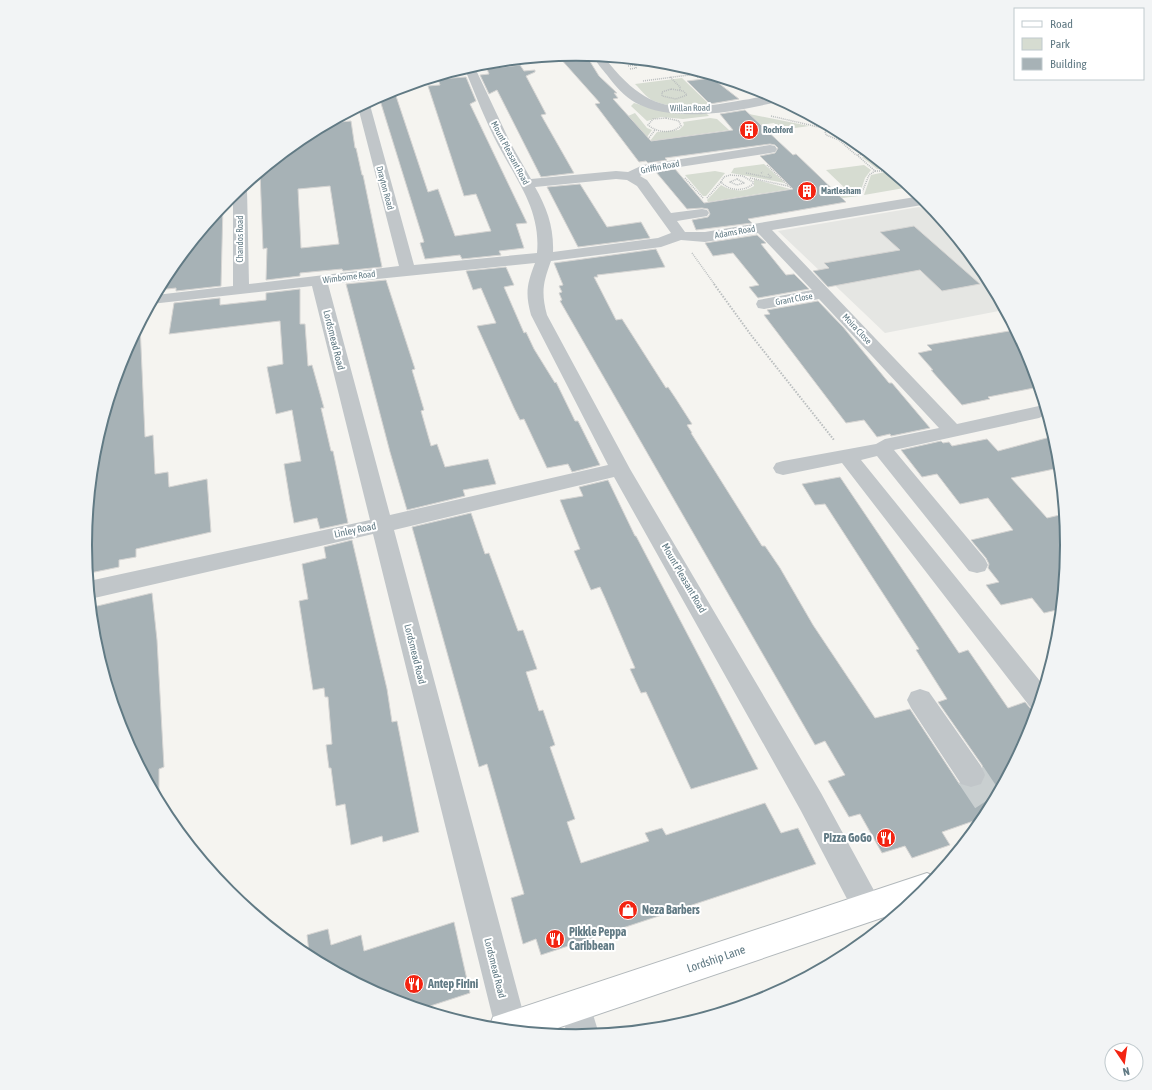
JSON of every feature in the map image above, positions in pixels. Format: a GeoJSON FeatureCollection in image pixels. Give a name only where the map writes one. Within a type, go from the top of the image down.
{"type":"FeatureCollection","features":[{"type":"Feature","properties":{"kind":"main road","name":"Lordship Lane"},"geometry":{"type":"LineString","coordinates":[[526,1026],[579,1021],[868,907],[912,893]]}},
{"type":"Feature","properties":{"kind":"street","name":"Willan Road"},"geometry":{"type":"LineString","coordinates":[[603,62],[621,84],[641,101],[671,109],[704,108],[765,100]]}},
{"type":"Feature","properties":{"kind":"street","name":"Mount Pleasant Road"},"geometry":{"type":"LineString","coordinates":[[468,73],[504,144],[527,184],[542,216],[546,249],[535,284],[535,300],[539,315],[620,469],[811,802],[868,907]]}},
{"type":"Feature","properties":{"kind":"street","name":"Drayton Road"},"geometry":{"type":"LineString","coordinates":[[365,110],[404,271]]}},
{"type":"Feature","properties":{"kind":"street","name":"Griffin Road"},"geometry":{"type":"LineString","coordinates":[[527,184],[616,175],[630,176],[643,169],[770,149]]}},
{"type":"Feature","properties":{"kind":"street"},"geometry":{"type":"LineString","coordinates":[[630,176],[642,184],[684,236]]}},
{"type":"Feature","properties":{"kind":"street","name":"Chandos Road"},"geometry":{"type":"LineString","coordinates":[[240,197],[241,290]]}},
{"type":"Feature","properties":{"kind":"street","name":"Adams Road"},"geometry":{"type":"LineString","coordinates":[[546,249],[569,255],[661,242],[684,236],[705,237],[916,201]]}},
{"type":"Feature","properties":{"kind":"street"},"geometry":{"type":"LineString","coordinates":[[668,218],[704,205]]}},
{"type":"Feature","properties":{"kind":"street"},"geometry":{"type":"LineString","coordinates":[[830,216],[844,230]]}},
{"type":"Feature","properties":{"kind":"street","name":"Moira Close"},"geometry":{"type":"LineString","coordinates":[[761,227],[952,430]]}},
{"type":"Feature","properties":{"kind":"street","name":"Wimborne Road"},"geometry":{"type":"LineString","coordinates":[[159,299],[404,271],[546,249]]}},
{"type":"Feature","properties":{"kind":"street","name":"Lordsmead Road"},"geometry":{"type":"LineString","coordinates":[[319,281],[382,525],[507,1024]]}},
{"type":"Feature","properties":{"kind":"street","name":"Grant Close"},"geometry":{"type":"LineString","coordinates":[[764,304],[824,293]]}},
{"type":"Feature","properties":{"kind":"street"},"geometry":{"type":"LineString","coordinates":[[783,468],[882,449],[885,446],[952,430],[1038,412]]}},
{"type":"Feature","properties":{"kind":"street"},"geometry":{"type":"LineString","coordinates":[[882,449],[977,565]]}},
{"type":"Feature","properties":{"kind":"street"},"geometry":{"type":"LineString","coordinates":[[846,455],[1036,695]]}},
{"type":"Feature","properties":{"kind":"street","name":"Linley Road"},"geometry":{"type":"LineString","coordinates":[[94,589],[382,525],[620,469]]}},
{"type":"Feature","properties":{"kind":"street"},"geometry":{"type":"LineString","coordinates":[[920,700],[971,775]]}},
{"type":"Feature","properties":{"kind":"path"},"geometry":{"type":"LineString","coordinates":[[628,71],[636,68],[636,65]]}},
{"type":"Feature","properties":{"kind":"path"},"geometry":{"type":"LineString","coordinates":[[621,84],[689,75]]}},
{"type":"Feature","properties":{"kind":"path"},"geometry":{"type":"LineString","coordinates":[[670,77],[680,87],[680,90]]}},
{"type":"Feature","properties":{"kind":"path"},"geometry":{"type":"LineString","coordinates":[[770,116],[821,128]]}},
{"type":"Feature","properties":{"kind":"path"},"geometry":{"type":"LineString","coordinates":[[648,139],[655,130]]}},
{"type":"Feature","properties":{"kind":"path"},"geometry":{"type":"LineString","coordinates":[[825,131],[824,132],[826,135],[839,140],[875,171]]}},
{"type":"Feature","properties":{"kind":"path"},"geometry":{"type":"LineString","coordinates":[[754,152],[791,188]]}},
{"type":"Feature","properties":{"kind":"path"},"geometry":{"type":"LineString","coordinates":[[856,155],[863,155]]}},
{"type":"Feature","properties":{"kind":"path"},"geometry":{"type":"LineString","coordinates":[[673,164],[704,205],[722,183],[724,177],[730,175],[788,185]]}},
{"type":"Feature","properties":{"kind":"path"},"geometry":{"type":"LineString","coordinates":[[873,208],[860,198],[869,175],[875,171],[883,171]]}},
{"type":"Feature","properties":{"kind":"path"},"geometry":{"type":"LineString","coordinates":[[746,172],[772,178],[768,174]]}},
{"type":"Feature","properties":{"kind":"path"},"geometry":{"type":"LineString","coordinates":[[722,183],[734,189],[744,189],[751,186],[752,179],[756,174]]}},
{"type":"Feature","properties":{"kind":"path"},"geometry":{"type":"LineString","coordinates":[[730,175],[734,179],[743,182]]}},
{"type":"Feature","properties":{"kind":"path"},"geometry":{"type":"LineString","coordinates":[[731,183],[734,179]]}},
{"type":"Feature","properties":{"kind":"path"},"geometry":{"type":"LineString","coordinates":[[740,185],[743,182],[752,179]]}},
{"type":"Feature","properties":{"kind":"path"},"geometry":{"type":"LineString","coordinates":[[722,183],[740,185],[744,189]]}},
{"type":"Feature","properties":{"kind":"path"},"geometry":{"type":"LineString","coordinates":[[684,236],[685,244],[751,335],[846,455]]}},
{"type":"Feature","properties":{"kind":"shaded area"},"geometry":{"type":"Polygon","coordinates":[[[919,207],[924,209],[940,226],[960,250],[999,311],[885,333],[778,231],[919,207]]]}},
{"type":"Feature","properties":{"kind":"green space"},"geometry":{"type":"Polygon","coordinates":[[[682,78],[711,106],[682,107],[654,101],[644,94],[635,84],[682,78]]]}},
{"type":"Feature","properties":{"kind":"green space"},"geometry":{"type":"Polygon","coordinates":[[[634,103],[662,111],[705,112],[709,116],[683,119],[661,117],[647,121],[631,106],[634,103]]]}},
{"type":"Feature","properties":{"kind":"green space"},"geometry":{"type":"Polygon","coordinates":[[[635,113],[647,128],[652,130],[647,137],[628,116],[635,113]]]}},
{"type":"Feature","properties":{"kind":"green space"},"geometry":{"type":"Polygon","coordinates":[[[749,114],[809,126],[781,130],[774,123],[761,125],[749,114]]]}},
{"type":"Feature","properties":{"kind":"green space"},"geometry":{"type":"Polygon","coordinates":[[[710,118],[717,119],[729,130],[650,141],[657,132],[679,130],[684,125],[683,122],[710,118]]]}},
{"type":"Feature","properties":{"kind":"green space"},"geometry":{"type":"Polygon","coordinates":[[[862,157],[866,157],[881,169],[877,169],[862,157]]]}},
{"type":"Feature","properties":{"kind":"green space"},"geometry":{"type":"Polygon","coordinates":[[[764,164],[785,183],[731,173],[734,168],[764,164]]]}},
{"type":"Feature","properties":{"kind":"green space"},"geometry":{"type":"Polygon","coordinates":[[[864,165],[871,170],[865,178],[859,196],[842,198],[836,192],[847,190],[826,170],[864,165]]]}},
{"type":"Feature","properties":{"kind":"green space"},"geometry":{"type":"Polygon","coordinates":[[[715,171],[725,173],[706,196],[703,196],[685,175],[715,171]]]}},
{"type":"Feature","properties":{"kind":"green space"},"geometry":{"type":"Polygon","coordinates":[[[884,172],[903,188],[864,195],[871,175],[884,172]]]}},
{"type":"Feature","properties":{"kind":"green space"},"geometry":{"type":"Polygon","coordinates":[[[754,179],[790,189],[708,202],[707,200],[721,185],[733,190],[746,190],[754,186],[754,179]]]}},
{"type":"Feature","properties":{"kind":"building"},"geometry":{"type":"Polygon","coordinates":[[[563,61],[590,61],[599,76],[617,93],[614,93],[618,98],[613,99],[651,141],[733,130],[720,114],[745,110],[793,155],[796,154],[846,202],[748,219],[752,223],[696,230],[692,220],[708,217],[710,214],[708,209],[687,209],[656,172],[675,169],[704,203],[793,189],[760,156],[775,153],[778,148],[775,145],[770,144],[665,158],[667,160],[648,163],[646,161],[639,162],[595,104],[600,103],[563,61]]]}},
{"type":"Feature","properties":{"kind":"building"},"geometry":{"type":"Polygon","coordinates":[[[520,65],[524,71],[535,70],[535,72],[526,76],[546,114],[541,115],[574,173],[541,177],[497,90],[489,94],[480,75],[489,74],[487,69],[520,65]]]}},
{"type":"Feature","properties":{"kind":"building"},"geometry":{"type":"Polygon","coordinates":[[[466,77],[476,101],[470,104],[527,223],[516,224],[524,248],[499,251],[501,255],[462,259],[460,255],[425,259],[420,243],[424,242],[381,103],[396,96],[428,192],[438,189],[455,236],[491,231],[476,194],[464,196],[428,86],[440,85],[439,81],[447,78],[466,77]]]}},
{"type":"Feature","properties":{"kind":"building"},"geometry":{"type":"Polygon","coordinates":[[[706,79],[718,82],[739,99],[710,104],[687,81],[706,79]]]}},
{"type":"Feature","properties":{"kind":"building"},"geometry":{"type":"Polygon","coordinates":[[[351,121],[355,148],[363,175],[382,267],[300,273],[300,276],[266,280],[267,248],[263,249],[260,178],[281,161],[307,143],[342,122],[351,121]],[[330,186],[298,189],[301,248],[339,244],[330,186]]]}},
{"type":"Feature","properties":{"kind":"building"},"geometry":{"type":"Polygon","coordinates":[[[580,184],[607,227],[641,222],[650,238],[578,247],[547,187],[580,184]]]}},
{"type":"Feature","properties":{"kind":"building"},"geometry":{"type":"Polygon","coordinates":[[[223,215],[221,286],[176,291],[176,288],[166,289],[192,250],[223,215]]]}},
{"type":"Feature","properties":{"kind":"building"},"geometry":{"type":"Polygon","coordinates":[[[914,226],[980,284],[942,291],[920,270],[828,287],[813,271],[829,268],[824,263],[900,250],[880,232],[914,226]]]}},
{"type":"Feature","properties":{"kind":"building"},"geometry":{"type":"Polygon","coordinates":[[[757,235],[766,243],[761,244],[786,275],[794,274],[809,289],[758,298],[749,287],[759,285],[733,253],[713,256],[705,243],[757,235]]]}},
{"type":"Feature","properties":{"kind":"building"},"geometry":{"type":"Polygon","coordinates":[[[656,249],[665,267],[597,275],[598,277],[594,277],[616,320],[622,319],[666,388],[668,387],[676,399],[692,424],[687,425],[691,433],[762,546],[765,546],[780,568],[813,625],[875,718],[910,709],[960,785],[971,788],[982,785],[986,776],[982,765],[938,702],[947,699],[916,650],[919,649],[825,504],[815,505],[802,484],[840,477],[959,653],[968,650],[1008,708],[1025,702],[1031,709],[1010,759],[995,787],[973,821],[942,832],[950,845],[912,858],[905,846],[882,853],[860,814],[849,817],[828,781],[845,775],[825,741],[815,745],[560,301],[562,300],[559,293],[562,292],[559,286],[563,285],[554,263],[656,249]]]}},
{"type":"Feature","properties":{"kind":"building"},"geometry":{"type":"Polygon","coordinates":[[[506,267],[514,285],[504,287],[524,333],[526,332],[534,349],[555,383],[556,382],[575,421],[578,421],[600,465],[572,472],[568,464],[547,468],[524,419],[520,420],[514,408],[477,326],[496,323],[481,288],[473,290],[466,271],[506,267]]]}},
{"type":"Feature","properties":{"kind":"building"},"geometry":{"type":"Polygon","coordinates":[[[386,280],[415,369],[412,370],[424,410],[421,411],[431,446],[437,444],[445,467],[488,459],[496,484],[463,490],[465,496],[407,510],[390,452],[346,284],[386,280]]]}},
{"type":"Feature","properties":{"kind":"building"},"geometry":{"type":"Polygon","coordinates":[[[300,289],[300,324],[305,324],[308,366],[312,365],[324,408],[321,408],[331,451],[333,451],[348,523],[320,529],[317,518],[294,523],[284,464],[301,461],[292,410],[276,414],[267,367],[283,364],[280,321],[169,334],[174,303],[220,298],[220,305],[266,300],[266,293],[300,289]]]}},
{"type":"Feature","properties":{"kind":"building"},"geometry":{"type":"Polygon","coordinates":[[[818,301],[843,327],[889,383],[892,383],[930,428],[891,436],[890,434],[877,437],[864,420],[846,423],[764,315],[770,314],[767,310],[818,301]]]}},
{"type":"Feature","properties":{"kind":"building"},"geometry":{"type":"Polygon","coordinates":[[[1010,331],[1034,388],[988,397],[990,399],[962,405],[918,353],[932,350],[927,345],[1010,331]]]}},
{"type":"Feature","properties":{"kind":"building"},"geometry":{"type":"Polygon","coordinates":[[[140,335],[145,437],[153,435],[155,474],[168,472],[169,487],[207,479],[211,532],[136,549],[136,557],[119,560],[119,567],[93,572],[93,513],[101,451],[108,420],[118,389],[140,335]]]}},
{"type":"Feature","properties":{"kind":"building"},"geometry":{"type":"Polygon","coordinates":[[[1048,438],[1054,469],[1011,478],[1047,518],[1059,515],[1059,577],[1056,610],[1044,613],[1032,598],[1001,605],[986,585],[999,582],[988,568],[989,564],[986,558],[971,540],[1013,530],[988,498],[960,504],[937,474],[922,477],[901,450],[941,441],[943,443],[949,442],[952,446],[987,439],[998,451],[1048,438]]]}},
{"type":"Feature","properties":{"kind":"building"},"geometry":{"type":"Polygon","coordinates":[[[608,480],[635,536],[758,769],[691,789],[646,692],[641,693],[630,669],[635,668],[600,587],[591,590],[574,551],[580,549],[560,500],[583,496],[579,487],[608,480]]]}},
{"type":"Feature","properties":{"kind":"building"},"geometry":{"type":"Polygon","coordinates":[[[471,513],[485,554],[489,553],[518,631],[523,630],[537,669],[526,672],[539,711],[543,710],[555,745],[550,747],[575,819],[567,822],[581,863],[649,841],[645,833],[662,828],[666,835],[765,803],[781,833],[798,828],[816,864],[541,955],[536,939],[523,944],[511,898],[524,894],[487,764],[479,767],[412,527],[471,513]]]}},
{"type":"Feature","properties":{"kind":"building"},"geometry":{"type":"Polygon","coordinates":[[[352,540],[387,689],[392,722],[397,721],[419,832],[383,842],[382,836],[351,845],[345,804],[336,806],[331,768],[329,768],[326,745],[332,744],[328,697],[325,697],[324,688],[313,690],[299,601],[308,599],[302,564],[326,558],[324,547],[352,540]]]}},
{"type":"Feature","properties":{"kind":"building"},"geometry":{"type":"Polygon","coordinates":[[[152,593],[157,640],[164,767],[159,769],[159,790],[142,759],[118,701],[108,670],[96,606],[152,593]]]}},
{"type":"Feature","properties":{"kind":"building"},"geometry":{"type":"Polygon","coordinates":[[[454,922],[470,993],[430,1006],[420,1003],[362,979],[334,964],[309,948],[307,935],[328,929],[331,945],[361,935],[364,951],[454,922]]]}},
{"type":"Feature","properties":{"kind":"tunnel"},"geometry":{"type":"LineString","coordinates":[[971,775],[987,799]]}},
{"type":"Feature","properties":{"kind":"place","name":"Rochford"},"geometry":{"type":"Point","coordinates":[749,130]}},
{"type":"Feature","properties":{"kind":"place","name":"Martlesham"},"geometry":{"type":"Point","coordinates":[807,191]}},
{"type":"Feature","properties":{"kind":"place","name":"Pizza GoGo"},"geometry":{"type":"Point","coordinates":[886,838]}},
{"type":"Feature","properties":{"kind":"place","name":"Neza Barbers"},"geometry":{"type":"Point","coordinates":[628,910]}},
{"type":"Feature","properties":{"kind":"place","name":"Pikkle Peppa Caribbean"},"geometry":{"type":"Point","coordinates":[555,939]}},
{"type":"Feature","properties":{"kind":"place","name":"Antep Firini"},"geometry":{"type":"Point","coordinates":[414,984]}}]}
